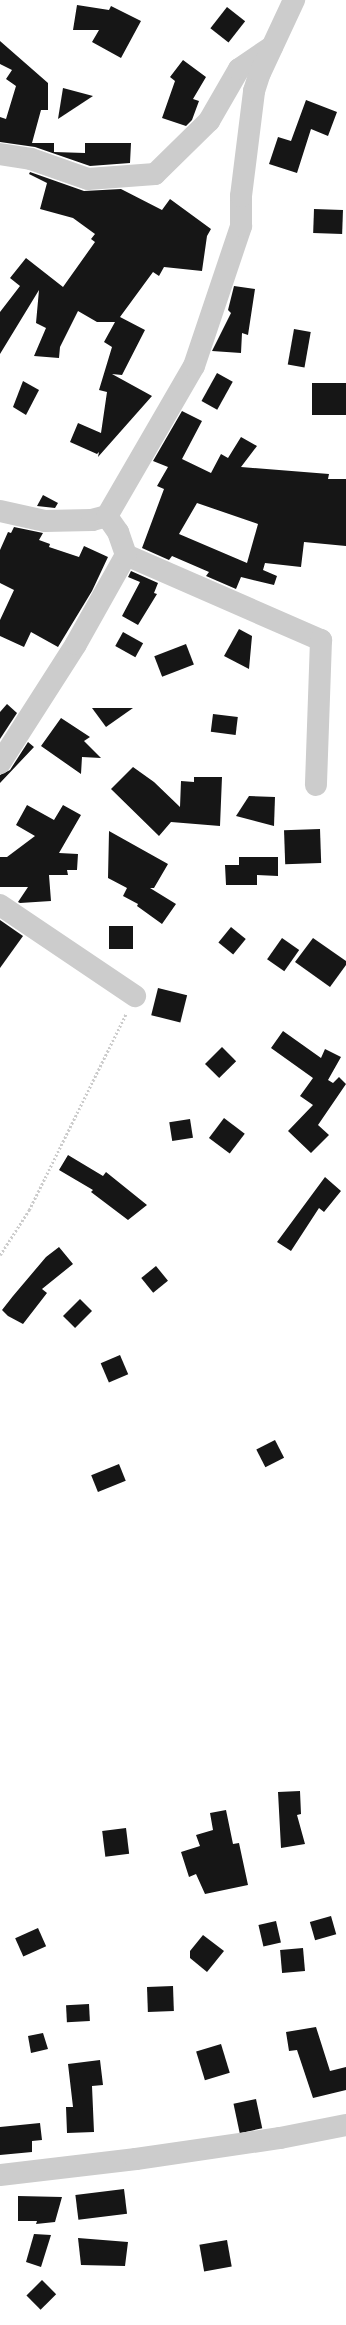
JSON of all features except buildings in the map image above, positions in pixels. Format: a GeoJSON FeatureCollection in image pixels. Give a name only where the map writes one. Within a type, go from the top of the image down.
{"type":"FeatureCollection","features":[{"type":"Feature","properties":{"kind":"street"},"geometry":{"type":"LineString","coordinates":[[0,511],[45,521],[92,520],[107,516],[194,366],[241,226],[241,196],[254,91],[272,46],[294,0]]}},
{"type":"Feature","properties":{"kind":"street"},"geometry":{"type":"LineString","coordinates":[[0,154],[31,159],[88,179],[155,174],[209,121],[238,69],[272,46]]}},
{"type":"Feature","properties":{"kind":"street"},"geometry":{"type":"LineString","coordinates":[[107,516],[118,532],[126,555],[321,640],[316,785]]}},
{"type":"Feature","properties":{"kind":"street"},"geometry":{"type":"LineString","coordinates":[[0,763],[76,644],[126,555]]}},
{"type":"Feature","properties":{"kind":"street"},"geometry":{"type":"LineString","coordinates":[[0,905],[135,996]]}},
{"type":"Feature","properties":{"kind":"street"},"geometry":{"type":"LineString","coordinates":[[0,2175],[159,2156],[280,2138],[346,2125]]}},
{"type":"Feature","properties":{"kind":"path"},"geometry":{"type":"LineString","coordinates":[[0,1256],[29,1210],[135,996]]}}]}
